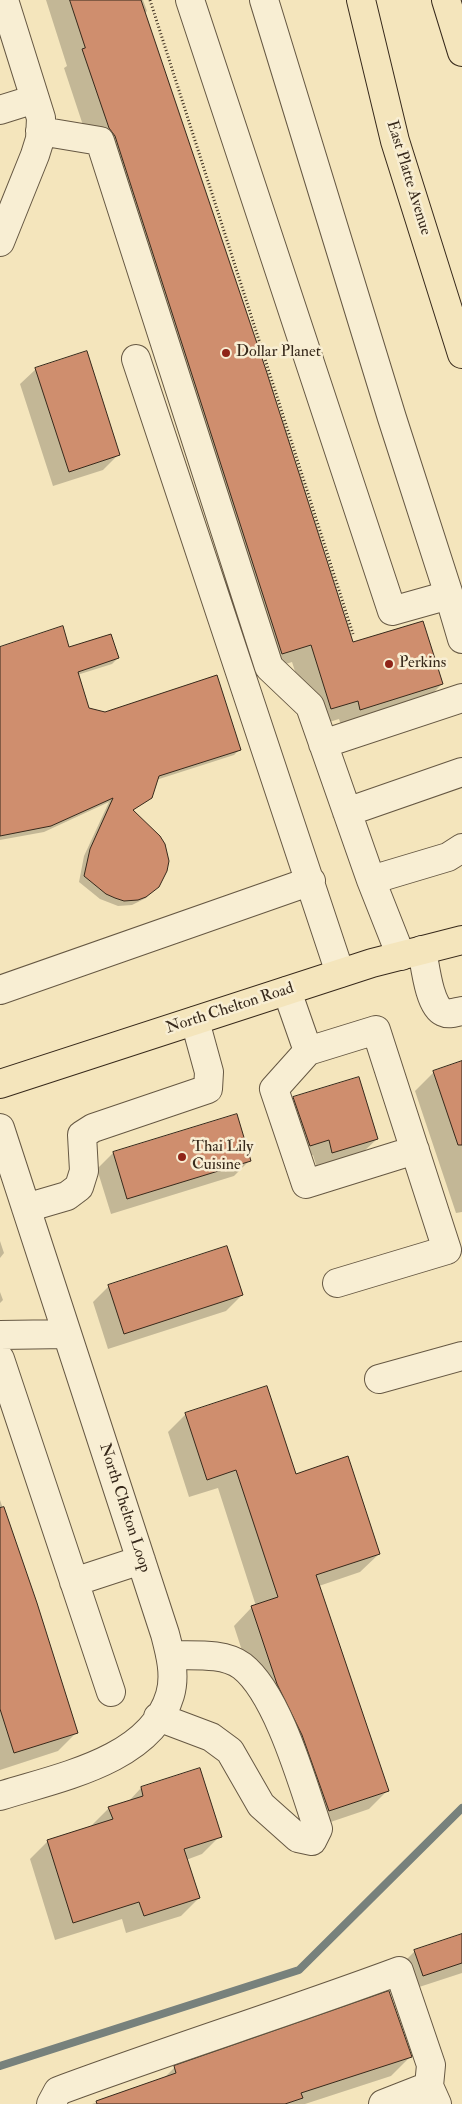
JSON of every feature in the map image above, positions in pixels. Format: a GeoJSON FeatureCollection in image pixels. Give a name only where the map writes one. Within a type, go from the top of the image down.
{"type":"FeatureCollection","features":[{"type":"Feature","properties":{"kind":"main road","name":"East Platte Avenue"},"geometry":{"type":"LineString","coordinates":[[362,0],[395,141],[462,354]]}},
{"type":"Feature","properties":{"kind":"main road"},"geometry":{"type":"LineString","coordinates":[[446,0],[462,52]]}},
{"type":"Feature","properties":{"kind":"main road","name":"North Chelton Road"},"geometry":{"type":"LineString","coordinates":[[0,1084],[340,973],[462,940]]}},
{"type":"Feature","properties":{"kind":"street"},"geometry":{"type":"LineString","coordinates":[[4,0],[41,118],[35,155],[4,231]]}},
{"type":"Feature","properties":{"kind":"street"},"geometry":{"type":"LineString","coordinates":[[190,0],[392,611],[449,595]]}},
{"type":"Feature","properties":{"kind":"street"},"geometry":{"type":"LineString","coordinates":[[264,0],[462,640]]}},
{"type":"Feature","properties":{"kind":"street"},"geometry":{"type":"LineString","coordinates":[[0,110],[35,99]]}},
{"type":"Feature","properties":{"kind":"street"},"geometry":{"type":"LineString","coordinates":[[40,131],[100,142],[269,668],[310,706],[371,880],[411,953],[434,1002],[443,1012],[449,1014],[462,1011]]}},
{"type":"Feature","properties":{"kind":"street"},"geometry":{"type":"LineString","coordinates":[[0,194],[4,231]]}},
{"type":"Feature","properties":{"kind":"street"},"geometry":{"type":"LineString","coordinates":[[136,359],[340,973]]}},
{"type":"Feature","properties":{"kind":"street"},"geometry":{"type":"LineString","coordinates":[[324,744],[462,698]]}},
{"type":"Feature","properties":{"kind":"street"},"geometry":{"type":"LineString","coordinates":[[347,812],[462,772]]}},
{"type":"Feature","properties":{"kind":"street"},"geometry":{"type":"LineString","coordinates":[[371,880],[448,857],[462,848]]}},
{"type":"Feature","properties":{"kind":"street"},"geometry":{"type":"LineString","coordinates":[[0,990],[310,881]]}},
{"type":"Feature","properties":{"kind":"street"},"geometry":{"type":"LineString","coordinates":[[287,991],[308,1051]]}},
{"type":"Feature","properties":{"kind":"street"},"geometry":{"type":"LineString","coordinates":[[26,1208],[67,1196],[80,1188],[84,1171],[82,1135],[92,1128],[208,1089],[209,1072],[195,1021]]}},
{"type":"Feature","properties":{"kind":"street"},"geometry":{"type":"LineString","coordinates":[[337,1283],[448,1250],[376,1030],[308,1051],[274,1089],[306,1184],[415,1150]]}},
{"type":"Feature","properties":{"kind":"street","name":"North Chelton Loop"},"geometry":{"type":"LineString","coordinates":[[0,1128],[141,1560],[170,1655],[172,1676],[170,1695],[158,1717],[136,1743],[117,1756],[97,1765],[0,1796]]}},
{"type":"Feature","properties":{"kind":"street"},"geometry":{"type":"LineString","coordinates":[[0,1335],[67,1334]]}},
{"type":"Feature","properties":{"kind":"street"},"geometry":{"type":"LineString","coordinates":[[379,1378],[462,1356]]}},
{"type":"Feature","properties":{"kind":"street"},"geometry":{"type":"LineString","coordinates":[[0,1358],[111,1692]]}},
{"type":"Feature","properties":{"kind":"street"},"geometry":{"type":"LineString","coordinates":[[74,1582],[141,1560]]}},
{"type":"Feature","properties":{"kind":"street"},"geometry":{"type":"LineString","coordinates":[[158,1717],[211,1737],[230,1751],[261,1805],[298,1838],[312,1841],[318,1829],[279,1719],[261,1687],[241,1666],[219,1657],[170,1655]]}},
{"type":"Feature","properties":{"kind":"street"},"geometry":{"type":"LineString","coordinates":[[52,2104],[58,2091],[159,2054],[322,2000],[400,1970],[430,2065],[433,2095],[383,2104]]}},
{"type":"Feature","properties":{"kind":"path"},"geometry":{"type":"LineString","coordinates":[[150,0],[353,634]]}},
{"type":"Feature","properties":{"kind":"building"},"geometry":{"type":"Polygon","coordinates":[[[70,0],[141,0],[266,370],[353,642],[423,621],[443,684],[360,710],[358,701],[331,709],[311,645],[282,654],[115,136],[109,128],[82,49],[85,48],[70,0]]]}},
{"type":"Feature","properties":{"kind":"building"},"geometry":{"type":"Polygon","coordinates":[[[87,351],[120,455],[69,472],[35,368],[87,351]]]}},
{"type":"Feature","properties":{"kind":"building"},"geometry":{"type":"Polygon","coordinates":[[[63,626],[69,647],[111,634],[119,658],[78,672],[89,708],[105,712],[217,675],[241,750],[159,776],[152,798],[133,810],[160,836],[165,844],[169,861],[167,871],[159,887],[146,897],[138,900],[124,901],[106,894],[84,876],[90,849],[113,798],[51,826],[0,836],[0,647],[63,626]]]}},
{"type":"Feature","properties":{"kind":"building"},"geometry":{"type":"Polygon","coordinates":[[[462,1061],[462,1145],[458,1145],[433,1071],[462,1061]]]}},
{"type":"Feature","properties":{"kind":"building"},"geometry":{"type":"Polygon","coordinates":[[[359,1077],[378,1139],[332,1153],[329,1140],[310,1146],[293,1097],[359,1077]]]}},
{"type":"Feature","properties":{"kind":"building"},"geometry":{"type":"Polygon","coordinates":[[[237,1114],[251,1161],[127,1199],[113,1152],[237,1114]]]}},
{"type":"Feature","properties":{"kind":"building"},"geometry":{"type":"Polygon","coordinates":[[[227,1246],[243,1295],[124,1334],[108,1285],[227,1246]]]}},
{"type":"Feature","properties":{"kind":"building"},"geometry":{"type":"Polygon","coordinates":[[[267,1386],[296,1474],[348,1456],[380,1554],[316,1575],[389,1791],[329,1811],[302,1735],[277,1684],[251,1606],[278,1597],[236,1470],[207,1480],[185,1413],[267,1386]]]}},
{"type":"Feature","properties":{"kind":"building"},"geometry":{"type":"Polygon","coordinates":[[[4,1507],[78,1733],[14,1753],[0,1709],[0,1508],[4,1507]]]}},
{"type":"Feature","properties":{"kind":"building"},"geometry":{"type":"Polygon","coordinates":[[[200,1768],[222,1837],[184,1849],[200,1898],[144,1916],[139,1902],[73,1923],[47,1840],[113,1819],[108,1807],[143,1796],[141,1787],[200,1768]]]}},
{"type":"Feature","properties":{"kind":"building"},"geometry":{"type":"Polygon","coordinates":[[[462,1934],[462,1963],[423,1976],[414,1950],[462,1934]]]}},
{"type":"Feature","properties":{"kind":"building"},"geometry":{"type":"Polygon","coordinates":[[[389,1991],[412,2057],[301,2093],[303,2098],[285,2104],[97,2104],[96,2101],[176,2073],[174,2066],[389,1991]]]}},
{"type":"Feature","properties":{"kind":"waterway"},"geometry":{"type":"LineString","coordinates":[[0,2066],[299,1970],[462,1808]]}},
{"type":"Feature","properties":{"kind":"place","name":"Dollar Planet"},"geometry":{"type":"Point","coordinates":[226,353]}},
{"type":"Feature","properties":{"kind":"place","name":"Perkins"},"geometry":{"type":"Point","coordinates":[389,664]}},
{"type":"Feature","properties":{"kind":"place","name":"Thai Lily Cuisine"},"geometry":{"type":"Point","coordinates":[182,1157]}}]}
